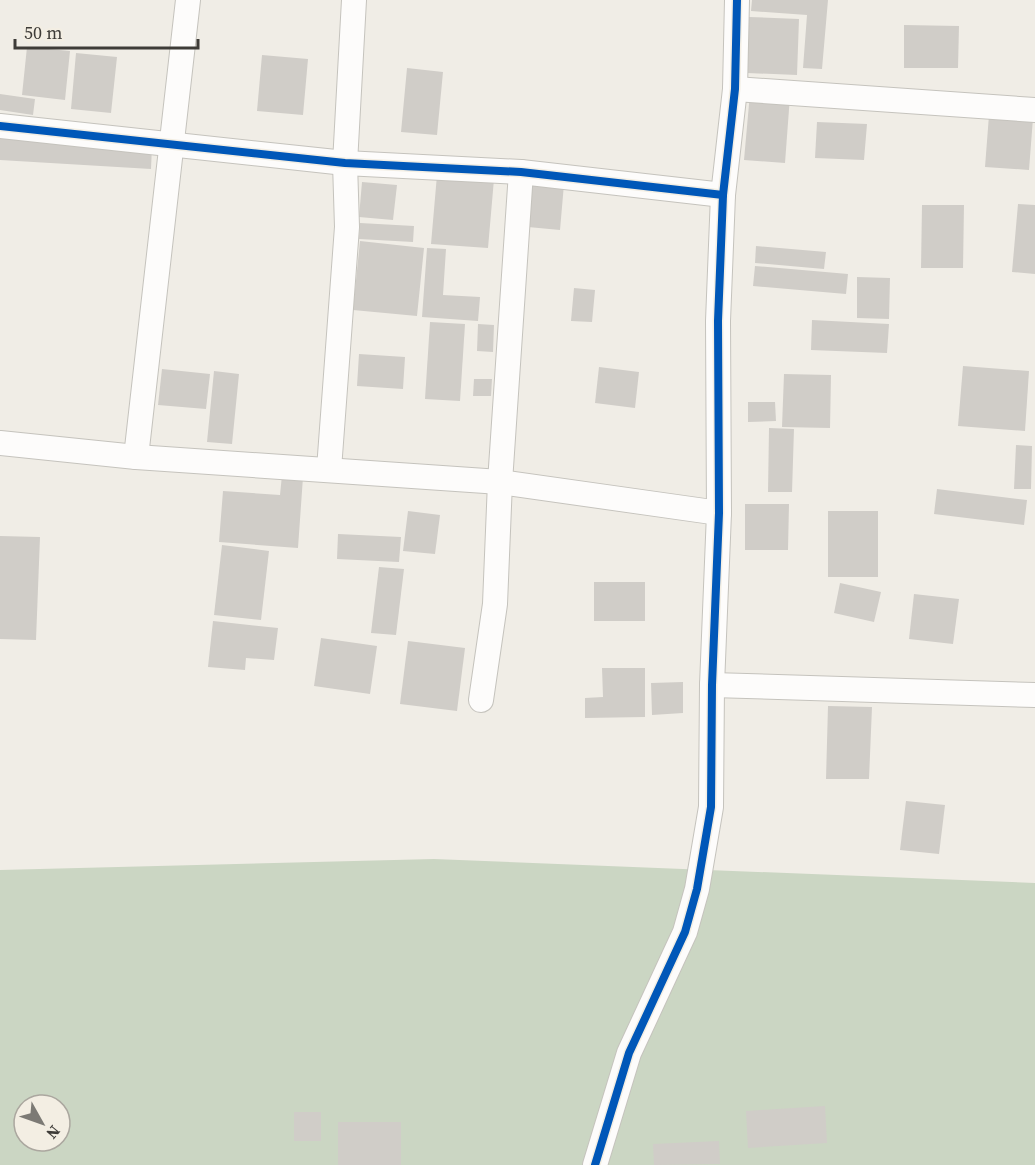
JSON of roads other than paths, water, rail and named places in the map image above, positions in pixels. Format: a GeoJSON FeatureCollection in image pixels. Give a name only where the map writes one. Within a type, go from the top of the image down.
{"type":"FeatureCollection","features":[{"type":"Feature","properties":{"kind":"street"},"geometry":{"type":"LineString","coordinates":[[136,457],[188,0]]}},
{"type":"Feature","properties":{"kind":"street"},"geometry":{"type":"LineString","coordinates":[[329,469],[347,227],[345,163],[354,0]]}},
{"type":"Feature","properties":{"kind":"street"},"geometry":{"type":"LineString","coordinates":[[595,1165],[629,1053],[685,932],[697,889],[711,807],[712,685],[719,513],[718,321],[723,195],[735,89],[737,0]]}},
{"type":"Feature","properties":{"kind":"street"},"geometry":{"type":"LineString","coordinates":[[735,89],[1035,110]]}},
{"type":"Feature","properties":{"kind":"street"},"geometry":{"type":"LineString","coordinates":[[0,126],[345,163],[521,172],[723,195]]}},
{"type":"Feature","properties":{"kind":"street"},"geometry":{"type":"LineString","coordinates":[[481,700],[495,604],[500,482],[521,172]]}},
{"type":"Feature","properties":{"kind":"street"},"geometry":{"type":"LineString","coordinates":[[0,443],[136,457],[500,482],[719,513]]}},
{"type":"Feature","properties":{"kind":"street"},"geometry":{"type":"LineString","coordinates":[[712,685],[1035,695]]}}]}
